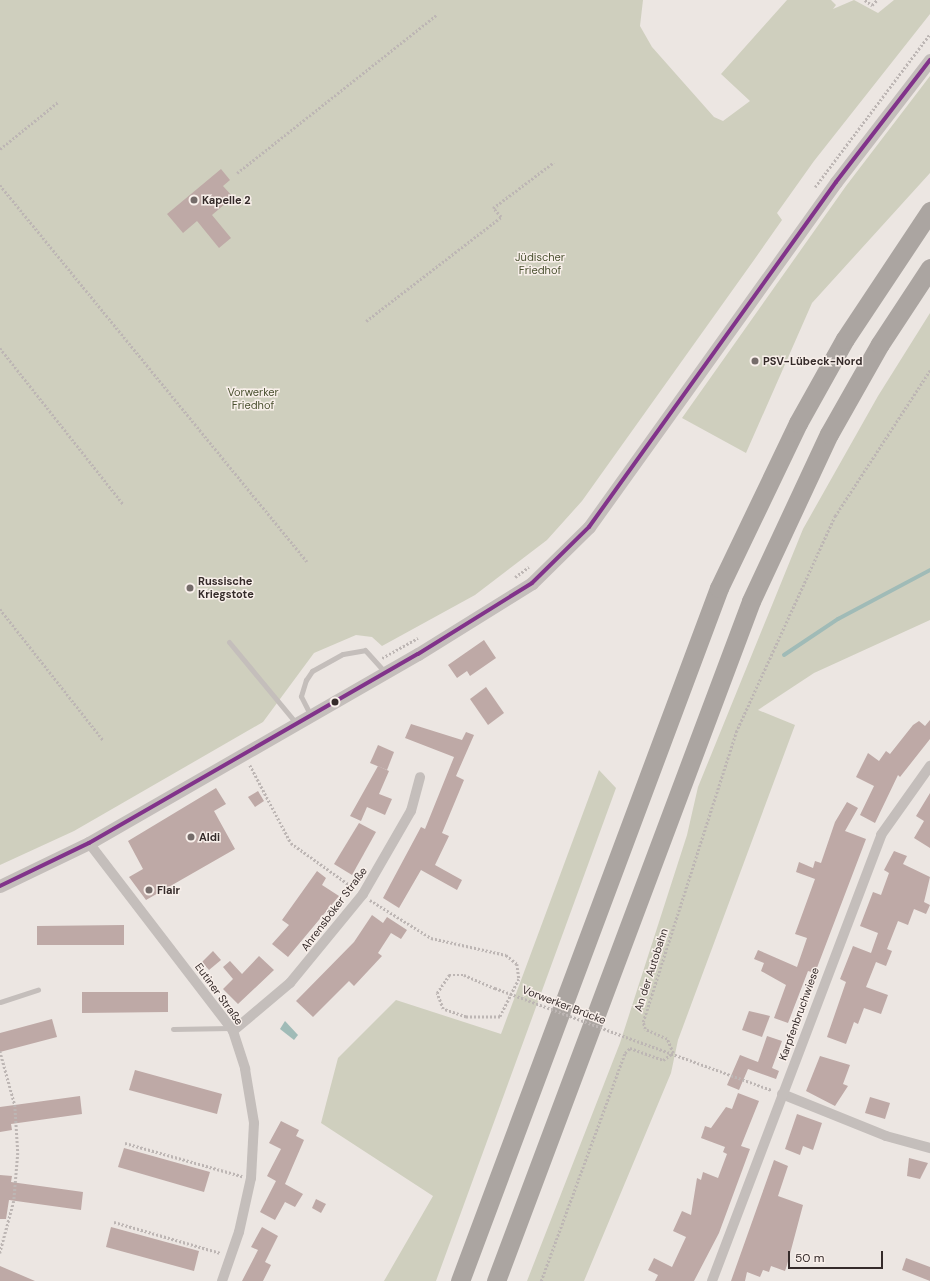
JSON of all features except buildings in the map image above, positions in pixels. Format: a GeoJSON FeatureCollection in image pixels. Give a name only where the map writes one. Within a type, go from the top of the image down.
{"type":"FeatureCollection","features":[{"type":"Feature","properties":{"kind":"highway"},"geometry":{"type":"LineString","coordinates":[[460,1281],[719,588],[802,416],[845,340],[930,210]]}},
{"type":"Feature","properties":{"kind":"highway"},"geometry":{"type":"LineString","coordinates":[[496,1281],[716,686],[754,594],[829,434],[880,344],[930,268]]}},
{"type":"Feature","properties":{"kind":"street"},"geometry":{"type":"LineString","coordinates":[[0,886],[89,842],[297,724],[385,673],[532,583],[589,527],[836,182],[930,60]]}},
{"type":"Feature","properties":{"kind":"street","name":"Karpfenbruchwiese"},"geometry":{"type":"LineString","coordinates":[[712,1281],[882,835],[930,766]]}},
{"type":"Feature","properties":{"kind":"street","name":"Ahrensböker Straße"},"geometry":{"type":"LineString","coordinates":[[231,1029],[290,984],[363,894],[411,811],[420,777]]}},
{"type":"Feature","properties":{"kind":"street","name":"Eutiner Straße"},"geometry":{"type":"LineString","coordinates":[[89,842],[231,1029],[245,1069],[254,1123],[251,1178],[231,1256],[222,1281]]}},
{"type":"Feature","properties":{"kind":"street"},"geometry":{"type":"LineString","coordinates":[[782,1094],[886,1136],[930,1148]]}},
{"type":"Feature","properties":{"kind":"lane"},"geometry":{"type":"LineString","coordinates":[[229,642],[297,724]]}},
{"type":"Feature","properties":{"kind":"lane"},"geometry":{"type":"LineString","coordinates":[[311,715],[301,696],[312,671],[355,649],[365,650],[378,660],[385,673]]}},
{"type":"Feature","properties":{"kind":"lane"},"geometry":{"type":"LineString","coordinates":[[0,1002],[38,990]]}},
{"type":"Feature","properties":{"kind":"lane"},"geometry":{"type":"LineString","coordinates":[[173,1029],[231,1029]]}},
{"type":"Feature","properties":{"kind":"path"},"geometry":{"type":"LineString","coordinates":[[865,0],[872,5],[877,0]]}},
{"type":"Feature","properties":{"kind":"path"},"geometry":{"type":"LineString","coordinates":[[237,173],[436,15]]}},
{"type":"Feature","properties":{"kind":"path"},"geometry":{"type":"LineString","coordinates":[[811,193],[930,34]]}},
{"type":"Feature","properties":{"kind":"path"},"geometry":{"type":"LineString","coordinates":[[0,149],[58,102]]}},
{"type":"Feature","properties":{"kind":"path"},"geometry":{"type":"LineString","coordinates":[[366,321],[501,217],[493,208],[554,162]]}},
{"type":"Feature","properties":{"kind":"path"},"geometry":{"type":"LineString","coordinates":[[0,185],[307,562]]}},
{"type":"Feature","properties":{"kind":"path"},"geometry":{"type":"LineString","coordinates":[[0,348],[123,504]]}},
{"type":"Feature","properties":{"kind":"path","name":"An der Autobahn"},"geometry":{"type":"LineString","coordinates":[[673,1053],[667,1039],[645,1029],[643,1022],[736,732],[835,516],[930,370]]}},
{"type":"Feature","properties":{"kind":"path"},"geometry":{"type":"LineString","coordinates":[[512,580],[533,563]]}},
{"type":"Feature","properties":{"kind":"path"},"geometry":{"type":"LineString","coordinates":[[0,609],[104,740]]}},
{"type":"Feature","properties":{"kind":"path"},"geometry":{"type":"LineString","coordinates":[[378,660],[425,634]]}},
{"type":"Feature","properties":{"kind":"path"},"geometry":{"type":"LineString","coordinates":[[244,753],[291,843],[303,855],[363,894]]}},
{"type":"Feature","properties":{"kind":"path","name":"Vorwerker Brücke"},"geometry":{"type":"LineString","coordinates":[[363,894],[431,938],[506,956],[517,964],[519,979],[500,1017],[466,1017],[443,1009],[436,998],[442,982],[449,976],[464,976],[496,988],[626,1037],[782,1094]]}},
{"type":"Feature","properties":{"kind":"path"},"geometry":{"type":"LineString","coordinates":[[541,1281],[625,1053],[630,1048],[663,1060],[673,1053]]}},
{"type":"Feature","properties":{"kind":"path"},"geometry":{"type":"LineString","coordinates":[[0,1051],[15,1105],[18,1153],[14,1201],[0,1253]]}},
{"type":"Feature","properties":{"kind":"path"},"geometry":{"type":"LineString","coordinates":[[125,1143],[251,1178]]}},
{"type":"Feature","properties":{"kind":"path"},"geometry":{"type":"LineString","coordinates":[[114,1222],[231,1256]]}},
{"type":"Feature","properties":{"kind":"green space","name":"Vorwerker Friedhof"},"geometry":{"type":"Polygon","coordinates":[[[0,0],[643,0],[640,26],[652,47],[714,117],[723,121],[750,101],[721,74],[787,0],[831,0],[836,5],[833,9],[854,0],[878,13],[894,0],[930,0],[930,14],[814,161],[777,213],[782,220],[754,260],[582,501],[547,540],[475,595],[382,646],[372,637],[356,635],[314,653],[263,722],[74,831],[0,865],[0,0]]]}},
{"type":"Feature","properties":{"kind":"green space"},"geometry":{"type":"Polygon","coordinates":[[[930,76],[930,173],[812,303],[746,453],[682,418],[846,186],[930,76]]]}},
{"type":"Feature","properties":{"kind":"green space"},"geometry":{"type":"Polygon","coordinates":[[[930,313],[930,620],[814,673],[758,710],[795,725],[678,1040],[671,1073],[584,1281],[527,1281],[620,1043],[687,835],[698,787],[803,529],[878,396],[930,313]]]}},
{"type":"Feature","properties":{"kind":"green space"},"geometry":{"type":"Polygon","coordinates":[[[599,770],[616,788],[436,1281],[384,1281],[433,1196],[321,1123],[338,1058],[396,1000],[501,1034],[599,770]]]}},
{"type":"Feature","properties":{"kind":"water"},"geometry":{"type":"Polygon","coordinates":[[[285,1021],[298,1035],[294,1040],[280,1029],[285,1021]]]}},
{"type":"Feature","properties":{"kind":"waterway"},"geometry":{"type":"LineString","coordinates":[[784,655],[838,619],[930,570]]}},
{"type":"Feature","properties":{"kind":"transit line"},"geometry":{"type":"LineString","coordinates":[[0,886],[89,843],[418,654],[532,583],[589,527],[836,182],[930,60]]}},
{"type":"Feature","properties":{"kind":"place","name":"Kapelle 2"},"geometry":{"type":"Point","coordinates":[194,200]}},
{"type":"Feature","properties":{"kind":"place","name":"PSV-Lübeck-Nord"},"geometry":{"type":"Point","coordinates":[755,361]}},
{"type":"Feature","properties":{"kind":"place","name":"Russische Kriegstote"},"geometry":{"type":"Point","coordinates":[190,588]}},
{"type":"Feature","properties":{"kind":"place","name":"Aldi"},"geometry":{"type":"Point","coordinates":[191,837]}},
{"type":"Feature","properties":{"kind":"place","name":"Flair"},"geometry":{"type":"Point","coordinates":[149,890]}},
{"type":"Feature","properties":{"kind":"park label","name":"Jüdischer Friedhof"},"geometry":{"type":"Point","coordinates":[540,264]}}]}
